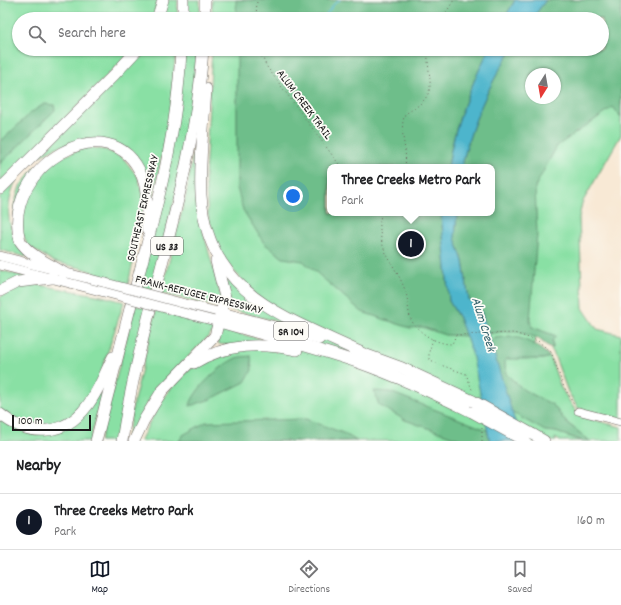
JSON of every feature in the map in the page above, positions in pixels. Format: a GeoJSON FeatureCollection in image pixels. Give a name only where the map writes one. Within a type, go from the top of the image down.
{"type":"FeatureCollection","features":[{"type":"Feature","properties":{"kind":"highway"},"geometry":{"type":"LineString","coordinates":[[159,12],[163,0]]}},
{"type":"Feature","properties":{"kind":"highway"},"geometry":{"type":"LineString","coordinates":[[183,0],[183,12]]}},
{"type":"Feature","properties":{"kind":"highway"},"geometry":{"type":"LineString","coordinates":[[205,0],[205,12]]}},
{"type":"Feature","properties":{"kind":"highway"},"geometry":{"type":"LineString","coordinates":[[0,189],[116,74],[132,56]]}},
{"type":"Feature","properties":{"kind":"highway","name":"SOUTHEAST EXPRESSWAY"},"geometry":{"type":"LineString","coordinates":[[96,441],[147,245],[172,130],[180,56]]}},
{"type":"Feature","properties":{"kind":"highway","name":"US 33"},"geometry":{"type":"LineString","coordinates":[[122,441],[133,384],[176,213],[191,142],[202,56]]}},
{"type":"Feature","properties":{"kind":"highway"},"geometry":{"type":"LineString","coordinates":[[134,441],[153,404],[179,373],[212,340],[220,317],[224,293],[203,216],[201,195],[209,56]]}},
{"type":"Feature","properties":{"kind":"highway"},"geometry":{"type":"LineString","coordinates":[[64,272],[32,254],[20,241],[12,221],[12,194],[18,180],[41,158],[62,148],[90,142],[97,143],[115,148],[134,163],[142,176],[146,192],[147,245]]}},
{"type":"Feature","properties":{"kind":"highway"},"geometry":{"type":"LineString","coordinates":[[212,248],[233,279],[258,300],[299,323],[360,352]]}},
{"type":"Feature","properties":{"kind":"highway"},"geometry":{"type":"LineString","coordinates":[[0,291],[18,282],[52,278]]}},
{"type":"Feature","properties":{"kind":"highway","name":"FRANK-REFUGEE EXPRESSWAY"},"geometry":{"type":"LineString","coordinates":[[220,317],[305,334],[360,352],[402,368],[473,403],[528,437],[544,441]]}},
{"type":"Feature","properties":{"kind":"highway","name":"FRANK-REFUGEE EXPRESSWAY"},"geometry":{"type":"LineString","coordinates":[[220,317],[346,358],[473,403]]}},
{"type":"Feature","properties":{"kind":"highway"},"geometry":{"type":"LineString","coordinates":[[0,414],[12,423],[31,430],[50,429],[71,421],[84,410],[90,401],[123,335]]}},
{"type":"Feature","properties":{"kind":"highway"},"geometry":{"type":"LineString","coordinates":[[179,373],[206,356],[224,349],[242,345],[280,347],[346,358]]}},
{"type":"Feature","properties":{"kind":"main road","name":"FRANK-REFUGEE EXPRESSWAY"},"geometry":{"type":"LineString","coordinates":[[0,256],[64,272],[105,288]]}},
{"type":"Feature","properties":{"kind":"main road","name":"FRANK-REFUGEE EXPRESSWAY"},"geometry":{"type":"LineString","coordinates":[[0,265],[52,278],[105,288],[220,317]]}},
{"type":"Feature","properties":{"kind":"street"},"geometry":{"type":"LineString","coordinates":[[578,411],[621,422]]}},
{"type":"Feature","properties":{"kind":"path"},"geometry":{"type":"LineString","coordinates":[[256,12],[257,0]]}},
{"type":"Feature","properties":{"kind":"path"},"geometry":{"type":"LineString","coordinates":[[446,12],[454,0]]}},
{"type":"Feature","properties":{"kind":"path","name":"ALUM CREEK TRAIL"},"geometry":{"type":"LineString","coordinates":[[262,56],[267,67],[339,164]]}},
{"type":"Feature","properties":{"kind":"path"},"geometry":{"type":"LineString","coordinates":[[405,164],[401,124],[405,114],[417,107],[428,96],[431,84],[429,56]]}},
{"type":"Feature","properties":{"kind":"path"},"geometry":{"type":"LineString","coordinates":[[381,216],[379,228],[381,243],[404,289],[409,316],[418,329],[433,339],[446,344],[452,344],[456,335],[506,333],[514,333],[538,341],[551,352],[563,385],[578,411]]}},
{"type":"Feature","properties":{"kind":"path"},"geometry":{"type":"LineString","coordinates":[[433,339],[429,352],[430,359],[438,364],[466,374],[473,403]]}},
{"type":"Feature","properties":{"kind":"path"},"geometry":{"type":"LineString","coordinates":[[482,425],[482,441]]}},
{"type":"Feature","properties":{"kind":"green space"},"geometry":{"type":"Polygon","coordinates":[[[0,0],[160,0],[156,12],[12,12],[12,56],[127,56],[0,185],[0,0]]]}},
{"type":"Feature","properties":{"kind":"green space"},"geometry":{"type":"Polygon","coordinates":[[[166,0],[178,0],[177,12],[162,12],[166,0]]]}},
{"type":"Feature","properties":{"kind":"green space"},"geometry":{"type":"Polygon","coordinates":[[[187,0],[200,0],[200,12],[187,12],[187,0]]]}},
{"type":"Feature","properties":{"kind":"green space"},"geometry":{"type":"Polygon","coordinates":[[[212,0],[621,0],[621,105],[616,110],[621,117],[621,135],[582,203],[579,218],[583,308],[597,329],[621,335],[621,419],[578,408],[568,392],[553,352],[549,347],[553,348],[552,341],[555,336],[537,329],[533,359],[550,357],[561,388],[579,416],[621,427],[621,441],[590,441],[566,422],[553,405],[553,431],[583,441],[560,441],[555,438],[556,441],[140,441],[162,399],[186,372],[227,345],[219,344],[217,342],[221,329],[264,340],[283,323],[228,309],[228,294],[224,274],[237,289],[254,302],[253,292],[221,257],[208,216],[205,178],[212,56],[609,56],[609,12],[212,12],[212,0]]]}},
{"type":"Feature","properties":{"kind":"green space"},"geometry":{"type":"Polygon","coordinates":[[[236,0],[515,0],[508,12],[237,12],[236,0]]]}},
{"type":"Feature","properties":{"kind":"green space"},"geometry":{"type":"Polygon","coordinates":[[[546,0],[621,0],[621,117],[613,107],[557,146],[535,187],[537,234],[530,320],[532,327],[556,336],[552,341],[553,348],[537,338],[525,334],[501,332],[488,334],[481,311],[469,300],[463,261],[455,238],[457,216],[495,216],[495,164],[463,164],[475,121],[488,91],[508,56],[609,56],[609,12],[537,12],[546,0]]]}},
{"type":"Feature","properties":{"kind":"green space"},"geometry":{"type":"Polygon","coordinates":[[[135,56],[175,56],[170,113],[152,204],[134,159],[87,140],[54,148],[38,157],[135,56]]]}},
{"type":"Feature","properties":{"kind":"green space"},"geometry":{"type":"Polygon","coordinates":[[[184,56],[197,56],[184,161],[152,290],[140,287],[184,56]]]}},
{"type":"Feature","properties":{"kind":"green space"},"geometry":{"type":"Polygon","coordinates":[[[237,56],[486,56],[464,106],[455,135],[449,164],[327,164],[327,216],[441,216],[449,301],[467,336],[445,335],[422,327],[410,328],[362,312],[303,261],[283,258],[264,243],[243,210],[237,188],[237,56]]]}},
{"type":"Feature","properties":{"kind":"green space"},"geometry":{"type":"Polygon","coordinates":[[[44,104],[54,105],[55,110],[0,164],[0,142],[32,112],[44,104]]]}},
{"type":"Feature","properties":{"kind":"green space"},"geometry":{"type":"Polygon","coordinates":[[[200,113],[203,231],[222,300],[218,307],[161,293],[186,195],[200,113]]]}},
{"type":"Feature","properties":{"kind":"green space"},"geometry":{"type":"Polygon","coordinates":[[[86,147],[106,150],[123,158],[138,177],[143,194],[142,220],[128,285],[107,279],[85,269],[54,262],[28,246],[15,218],[14,205],[20,186],[35,168],[86,147]]]}},
{"type":"Feature","properties":{"kind":"green space"},"geometry":{"type":"Polygon","coordinates":[[[16,180],[10,201],[9,219],[15,237],[27,255],[26,257],[0,250],[0,196],[16,180]]]}},
{"type":"Feature","properties":{"kind":"green space"},"geometry":{"type":"Polygon","coordinates":[[[0,270],[29,278],[0,288],[0,270]]]}},
{"type":"Feature","properties":{"kind":"green space"},"geometry":{"type":"Polygon","coordinates":[[[34,284],[102,296],[124,302],[101,373],[88,400],[67,421],[53,426],[21,424],[0,410],[0,297],[14,288],[34,284]]]}},
{"type":"Feature","properties":{"kind":"green space"},"geometry":{"type":"Polygon","coordinates":[[[135,305],[148,308],[117,441],[100,441],[135,305]]]}},
{"type":"Feature","properties":{"kind":"green space"},"geometry":{"type":"Polygon","coordinates":[[[156,310],[211,326],[213,328],[212,333],[169,376],[149,400],[130,441],[127,441],[132,409],[156,310]]]}},
{"type":"Feature","properties":{"kind":"green space"},"geometry":{"type":"Polygon","coordinates":[[[510,336],[531,343],[550,357],[543,359],[506,359],[506,374],[524,390],[553,405],[566,422],[590,441],[583,441],[556,432],[545,431],[511,412],[488,339],[510,336]]]}},
{"type":"Feature","properties":{"kind":"green space"},"geometry":{"type":"Polygon","coordinates":[[[251,356],[252,370],[245,382],[211,399],[190,406],[196,393],[208,379],[223,366],[236,358],[251,356]]]}},
{"type":"Feature","properties":{"kind":"green space"},"geometry":{"type":"Polygon","coordinates":[[[374,391],[390,392],[487,430],[490,441],[465,441],[405,420],[379,405],[374,391]]]}},
{"type":"Feature","properties":{"kind":"green space"},"geometry":{"type":"Polygon","coordinates":[[[99,393],[102,395],[90,441],[0,441],[0,418],[56,432],[99,393]]]}},
{"type":"Feature","properties":{"kind":"green space"},"geometry":{"type":"Polygon","coordinates":[[[306,419],[343,433],[357,441],[179,441],[183,435],[206,422],[306,419]]]}},
{"type":"Feature","properties":{"kind":"water"},"geometry":{"type":"Polygon","coordinates":[[[515,0],[546,0],[537,12],[508,12],[515,0]]]}},
{"type":"Feature","properties":{"kind":"water"},"geometry":{"type":"Polygon","coordinates":[[[486,56],[508,56],[481,106],[470,136],[463,164],[449,164],[459,121],[486,56]]]}},
{"type":"Feature","properties":{"kind":"water","name":"Alum Creek"},"geometry":{"type":"Polygon","coordinates":[[[441,216],[457,216],[455,238],[463,261],[469,300],[481,311],[521,441],[490,441],[472,353],[459,318],[449,301],[441,216]]]}},
{"type":"Feature","properties":{"kind":"waterway"},"geometry":{"type":"LineString","coordinates":[[328,12],[334,4],[340,0]]}},
{"type":"Feature","properties":{"kind":"place","name":"Three Creeks Metro Park"},"geometry":{"type":"Point","coordinates":[411,244]}}]}
